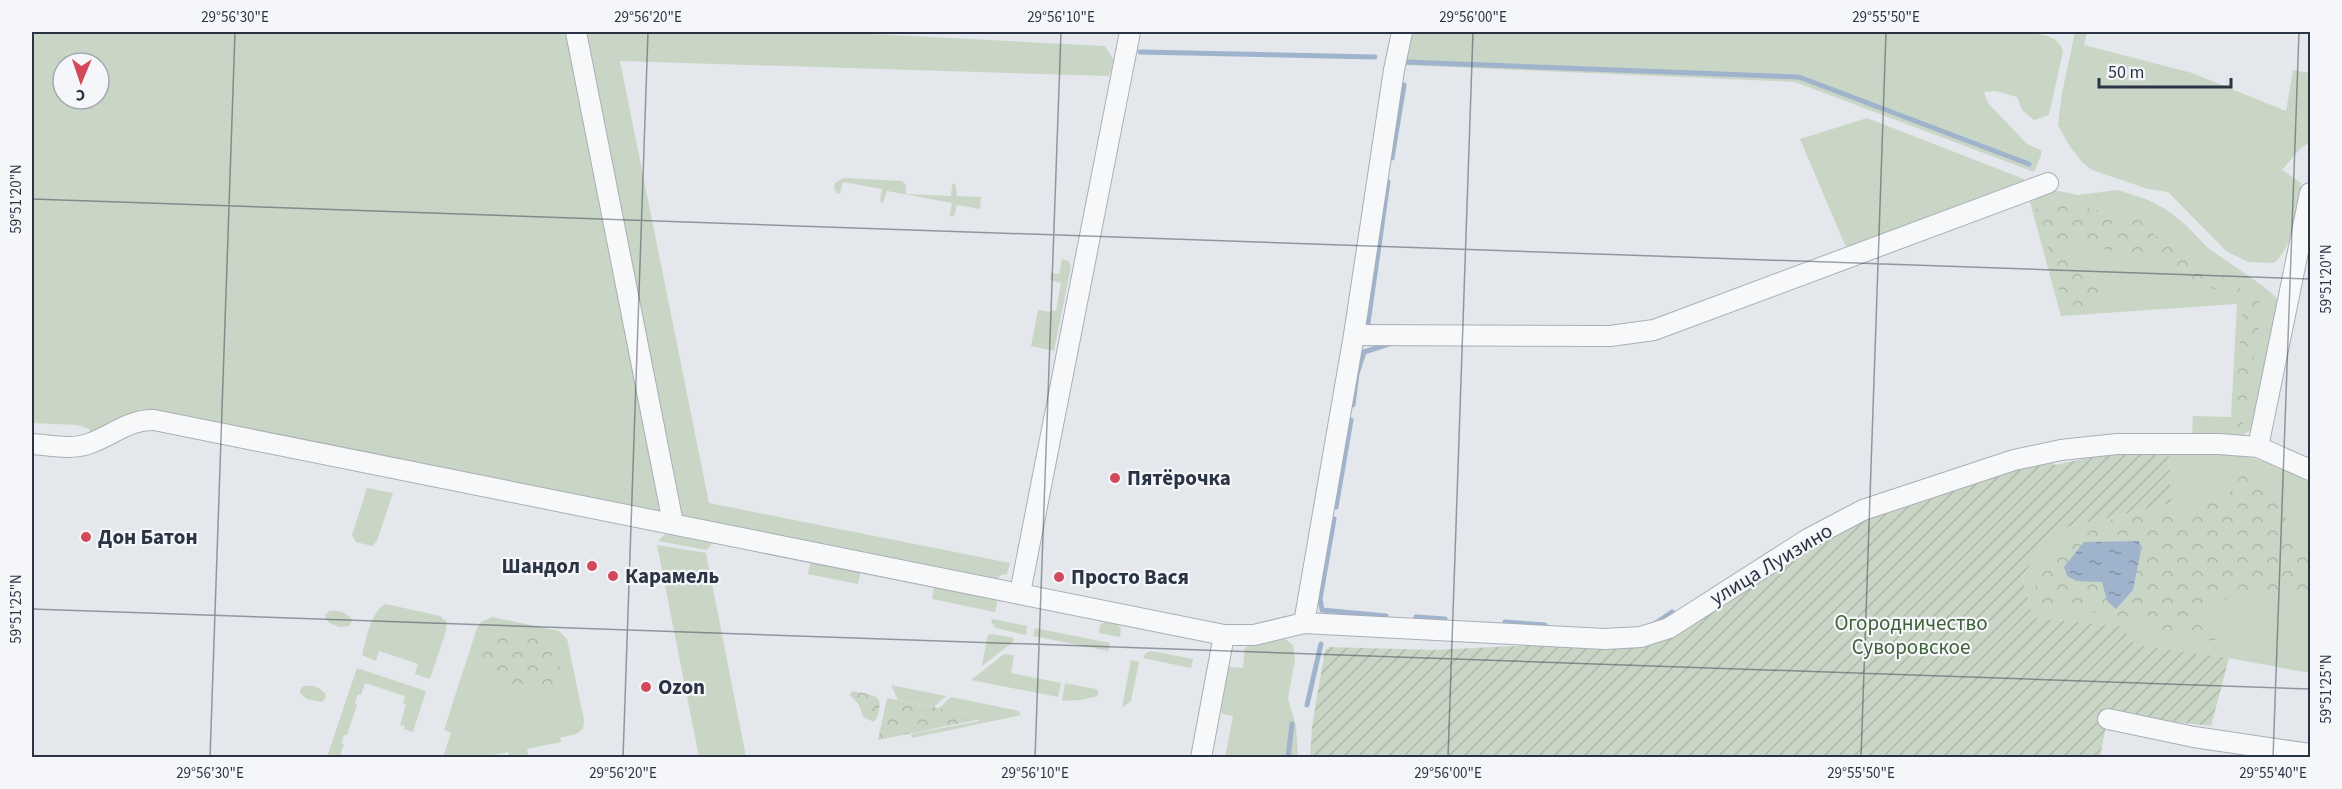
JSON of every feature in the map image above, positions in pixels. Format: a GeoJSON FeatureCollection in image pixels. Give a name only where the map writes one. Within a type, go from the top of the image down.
{"type":"FeatureCollection","features":[{"type":"Feature","properties":{"kind":"street"},"geometry":{"type":"LineString","coordinates":[[576,32],[673,523]]}},
{"type":"Feature","properties":{"kind":"street"},"geometry":{"type":"LineString","coordinates":[[1020,593],[1130,32]]}},
{"type":"Feature","properties":{"kind":"street"},"geometry":{"type":"LineString","coordinates":[[1304,623],[1354,335],[1392,81],[1402,32]]}},
{"type":"Feature","properties":{"kind":"street"},"geometry":{"type":"LineString","coordinates":[[1354,335],[1610,336],[1654,330],[2048,183]]}},
{"type":"Feature","properties":{"kind":"street"},"geometry":{"type":"LineString","coordinates":[[2259,447],[2310,193]]}},
{"type":"Feature","properties":{"kind":"street","name":"улица Луизино"},"geometry":{"type":"LineString","coordinates":[[32,444],[70,446],[87,444],[130,423],[154,420],[1224,635],[1254,635],[1304,623],[1605,639],[1641,637],[1669,628],[1808,539],[1863,510],[2014,460],[2061,450],[2117,444],[2219,444],[2259,447],[2310,470]]}},
{"type":"Feature","properties":{"kind":"street"},"geometry":{"type":"LineString","coordinates":[[1201,758],[1224,635]]}},
{"type":"Feature","properties":{"kind":"street"},"geometry":{"type":"LineString","coordinates":[[2108,719],[2194,737],[2310,754]]}},
{"type":"Feature","properties":{"kind":"green space"},"geometry":{"type":"Polygon","coordinates":[[[32,32],[833,32],[1105,46],[1114,60],[1109,76],[620,61],[709,503],[1010,563],[1007,574],[1001,575],[997,580],[141,409],[92,437],[89,429],[77,425],[32,423],[32,32]]]}},
{"type":"Feature","properties":{"kind":"green space"},"geometry":{"type":"Polygon","coordinates":[[[1410,32],[2021,32],[2051,38],[2060,45],[2063,51],[2049,115],[2034,120],[2022,110],[2017,97],[1996,91],[1984,92],[1988,103],[2027,144],[2041,150],[2034,172],[1795,82],[1403,65],[1410,32]]]}},
{"type":"Feature","properties":{"kind":"green space"},"geometry":{"type":"Polygon","coordinates":[[[2075,32],[2087,32],[2084,45],[2192,73],[2286,111],[2293,70],[2310,73],[2310,142],[2301,148],[2282,170],[2301,183],[2290,236],[2281,255],[2274,263],[2248,262],[2226,251],[2168,192],[2148,189],[2092,170],[2083,163],[2070,147],[2058,125],[2062,93],[2075,32]]]}},
{"type":"Feature","properties":{"kind":"green space"},"geometry":{"type":"Polygon","coordinates":[[[1867,118],[2024,179],[2027,186],[1851,249],[1845,245],[1800,139],[1867,118]]]}},
{"type":"Feature","properties":{"kind":"green space"},"geometry":{"type":"Polygon","coordinates":[[[843,178],[902,181],[906,185],[906,194],[951,196],[952,185],[955,183],[957,196],[981,197],[980,209],[957,205],[954,216],[951,217],[952,203],[887,191],[883,203],[880,201],[882,189],[843,182],[840,193],[837,194],[834,188],[835,183],[843,178]]]}},
{"type":"Feature","properties":{"kind":"green space"},"geometry":{"type":"Polygon","coordinates":[[[2054,190],[2078,195],[2118,190],[2146,199],[2167,210],[2187,226],[2208,248],[2278,299],[2278,315],[2252,429],[2237,439],[2192,436],[2193,416],[2231,417],[2237,304],[2061,316],[2030,202],[2040,194],[2054,190]]]}},
{"type":"Feature","properties":{"kind":"green space"},"geometry":{"type":"Polygon","coordinates":[[[2071,204],[2141,221],[2157,237],[2259,300],[2261,313],[2242,428],[2238,433],[2232,434],[2243,305],[2237,295],[2197,284],[2138,252],[2120,252],[2079,244],[2068,248],[2065,252],[2067,263],[2086,273],[2102,287],[2098,303],[2084,313],[2060,292],[2040,219],[2034,212],[2038,208],[2071,204]]]}},
{"type":"Feature","properties":{"kind":"green space"},"geometry":{"type":"Polygon","coordinates":[[[1062,259],[1068,261],[1071,266],[1054,351],[1031,346],[1038,310],[1056,311],[1061,283],[1050,280],[1051,273],[1059,274],[1062,259]]]}},
{"type":"Feature","properties":{"kind":"green space"},"geometry":{"type":"Polygon","coordinates":[[[2169,452],[2236,454],[2266,462],[2310,480],[2310,673],[2229,658],[2135,645],[2121,626],[2034,618],[2022,578],[2050,531],[2171,503],[2169,452]]]}},
{"type":"Feature","properties":{"kind":"green space","name":"Огородничество Суворовское"},"geometry":{"type":"Polygon","coordinates":[[[2169,452],[2171,503],[2050,531],[2022,578],[2034,618],[2121,626],[2135,645],[2229,658],[2211,726],[2108,715],[2100,757],[1310,758],[1312,726],[1325,650],[1329,647],[1432,650],[1534,645],[1617,646],[1856,524],[1902,505],[2052,459],[2054,465],[2098,456],[2169,452]]]}},
{"type":"Feature","properties":{"kind":"green space"},"geometry":{"type":"Polygon","coordinates":[[[2241,475],[2247,476],[2283,502],[2294,539],[2310,555],[2310,592],[2281,589],[2270,594],[2234,594],[2209,609],[2199,607],[2195,612],[2215,620],[2222,632],[2223,639],[2205,641],[2151,629],[2135,620],[2040,604],[2035,600],[2035,583],[2041,567],[2054,547],[2080,538],[2103,523],[2120,517],[2170,515],[2198,504],[2209,504],[2226,499],[2241,475]]]}},
{"type":"Feature","properties":{"kind":"green space"},"geometry":{"type":"Polygon","coordinates":[[[367,488],[393,493],[377,541],[372,546],[356,542],[352,535],[367,488]]]}},
{"type":"Feature","properties":{"kind":"green space"},"geometry":{"type":"Polygon","coordinates":[[[671,532],[718,541],[707,550],[658,541],[671,532]]]}},
{"type":"Feature","properties":{"kind":"green space"},"geometry":{"type":"Polygon","coordinates":[[[657,545],[706,553],[746,757],[699,757],[657,545]]]}},
{"type":"Feature","properties":{"kind":"green space"},"geometry":{"type":"Polygon","coordinates":[[[811,560],[861,570],[858,584],[808,574],[811,560]]]}},
{"type":"Feature","properties":{"kind":"green space"},"geometry":{"type":"Polygon","coordinates":[[[934,585],[998,598],[995,612],[932,599],[934,585]]]}},
{"type":"Feature","properties":{"kind":"green space"},"geometry":{"type":"Polygon","coordinates":[[[386,604],[440,616],[447,622],[430,679],[415,674],[418,664],[379,651],[376,661],[362,655],[376,612],[386,604]]]}},
{"type":"Feature","properties":{"kind":"green space"},"geometry":{"type":"Polygon","coordinates":[[[329,611],[339,611],[348,615],[352,620],[350,626],[340,627],[329,623],[325,616],[329,611]]]}},
{"type":"Feature","properties":{"kind":"green space"},"geometry":{"type":"Polygon","coordinates":[[[492,617],[559,631],[567,639],[584,720],[583,729],[576,734],[560,738],[561,742],[527,749],[529,757],[509,757],[508,752],[484,757],[443,758],[451,733],[444,730],[477,628],[481,622],[492,617]]]}},
{"type":"Feature","properties":{"kind":"green space"},"geometry":{"type":"Polygon","coordinates":[[[993,619],[1027,626],[1026,635],[995,628],[991,621],[993,619]]]}},
{"type":"Feature","properties":{"kind":"green space"},"geometry":{"type":"Polygon","coordinates":[[[1109,620],[1115,621],[1121,629],[1120,637],[1099,633],[1100,625],[1109,620]]]}},
{"type":"Feature","properties":{"kind":"green space"},"geometry":{"type":"Polygon","coordinates":[[[1035,628],[1110,643],[1108,651],[1033,636],[1035,628]]]}},
{"type":"Feature","properties":{"kind":"green space"},"geometry":{"type":"Polygon","coordinates":[[[491,632],[554,642],[561,670],[561,685],[549,691],[500,681],[482,674],[480,663],[482,653],[491,632]]]}},
{"type":"Feature","properties":{"kind":"green space"},"geometry":{"type":"Polygon","coordinates":[[[989,634],[1014,638],[1013,642],[982,666],[987,638],[989,634]]]}},
{"type":"Feature","properties":{"kind":"green space"},"geometry":{"type":"Polygon","coordinates":[[[1285,639],[1293,645],[1295,659],[1288,699],[1296,726],[1298,757],[1225,757],[1233,716],[1223,714],[1221,711],[1229,667],[1243,668],[1245,647],[1285,639]]]}},
{"type":"Feature","properties":{"kind":"green space"},"geometry":{"type":"Polygon","coordinates":[[[1151,651],[1193,659],[1191,668],[1143,658],[1151,651]]]}},
{"type":"Feature","properties":{"kind":"green space"},"geometry":{"type":"Polygon","coordinates":[[[1004,654],[1014,655],[1011,673],[1061,683],[1058,697],[971,680],[1004,654]]]}},
{"type":"Feature","properties":{"kind":"green space"},"geometry":{"type":"Polygon","coordinates":[[[1131,660],[1139,662],[1131,701],[1122,708],[1131,660]]]}},
{"type":"Feature","properties":{"kind":"green space"},"geometry":{"type":"Polygon","coordinates":[[[357,668],[426,691],[413,732],[400,725],[406,705],[403,703],[405,696],[365,683],[361,695],[358,694],[355,703],[357,705],[347,735],[344,735],[341,743],[344,745],[339,757],[327,757],[357,668]]]}},
{"type":"Feature","properties":{"kind":"green space"},"geometry":{"type":"Polygon","coordinates":[[[1065,683],[1096,689],[1098,696],[1062,701],[1065,683]]]}},
{"type":"Feature","properties":{"kind":"green space"},"geometry":{"type":"Polygon","coordinates":[[[891,685],[946,696],[934,707],[898,700],[891,685]]]}},
{"type":"Feature","properties":{"kind":"green space"},"geometry":{"type":"Polygon","coordinates":[[[304,686],[318,688],[325,693],[326,698],[322,702],[307,699],[300,693],[304,686]]]}},
{"type":"Feature","properties":{"kind":"green space"},"geometry":{"type":"Polygon","coordinates":[[[852,691],[872,695],[879,700],[879,711],[874,722],[863,717],[859,705],[850,695],[852,691]]]}},
{"type":"Feature","properties":{"kind":"green space"},"geometry":{"type":"Polygon","coordinates":[[[951,697],[1019,711],[1021,715],[912,738],[911,734],[979,721],[979,716],[939,708],[951,697]]]}},
{"type":"Feature","properties":{"kind":"green space"},"geometry":{"type":"Polygon","coordinates":[[[887,698],[979,716],[981,719],[878,740],[887,698]]]}},
{"type":"Feature","properties":{"kind":"water"},"geometry":{"type":"Polygon","coordinates":[[[2139,541],[2141,550],[2133,590],[2116,609],[2107,601],[2102,582],[2077,581],[2067,576],[2064,567],[2084,542],[2139,541]]]}},
{"type":"Feature","properties":{"kind":"waterway"},"geometry":{"type":"LineString","coordinates":[[1140,52],[1375,57]]}},
{"type":"Feature","properties":{"kind":"waterway"},"geometry":{"type":"LineString","coordinates":[[1406,62],[1799,77],[2029,164]]}},
{"type":"Feature","properties":{"kind":"waterway"},"geometry":{"type":"LineString","coordinates":[[1392,158],[1404,85]]}},
{"type":"Feature","properties":{"kind":"waterway"},"geometry":{"type":"LineString","coordinates":[[1368,323],[1388,182]]}},
{"type":"Feature","properties":{"kind":"waterway"},"geometry":{"type":"LineString","coordinates":[[1353,405],[1357,374],[1364,352],[1392,343]]}},
{"type":"Feature","properties":{"kind":"waterway"},"geometry":{"type":"LineString","coordinates":[[1336,507],[1351,420]]}},
{"type":"Feature","properties":{"kind":"waterway"},"geometry":{"type":"LineString","coordinates":[[1334,519],[1320,599],[1322,610],[1386,616]]}},
{"type":"Feature","properties":{"kind":"waterway"},"geometry":{"type":"LineString","coordinates":[[1656,623],[1672,612]]}},
{"type":"Feature","properties":{"kind":"waterway"},"geometry":{"type":"LineString","coordinates":[[1416,617],[1445,619]]}},
{"type":"Feature","properties":{"kind":"waterway"},"geometry":{"type":"LineString","coordinates":[[1505,622],[1545,625]]}},
{"type":"Feature","properties":{"kind":"waterway"},"geometry":{"type":"LineString","coordinates":[[1307,705],[1321,644]]}},
{"type":"Feature","properties":{"kind":"waterway"},"geometry":{"type":"LineString","coordinates":[[1288,758],[1292,724]]}},
{"type":"Feature","properties":{"kind":"place","name":"Пятёрочка"},"geometry":{"type":"Point","coordinates":[1115,478]}},
{"type":"Feature","properties":{"kind":"place","name":"Дон Батон"},"geometry":{"type":"Point","coordinates":[86,537]}},
{"type":"Feature","properties":{"kind":"place","name":"Шандол"},"geometry":{"type":"Point","coordinates":[592,566]}},
{"type":"Feature","properties":{"kind":"place","name":"Карамель"},"geometry":{"type":"Point","coordinates":[613,576]}},
{"type":"Feature","properties":{"kind":"place","name":"Просто Вася"},"geometry":{"type":"Point","coordinates":[1059,577]}},
{"type":"Feature","properties":{"kind":"place","name":"Ozon"},"geometry":{"type":"Point","coordinates":[646,687]}}]}
